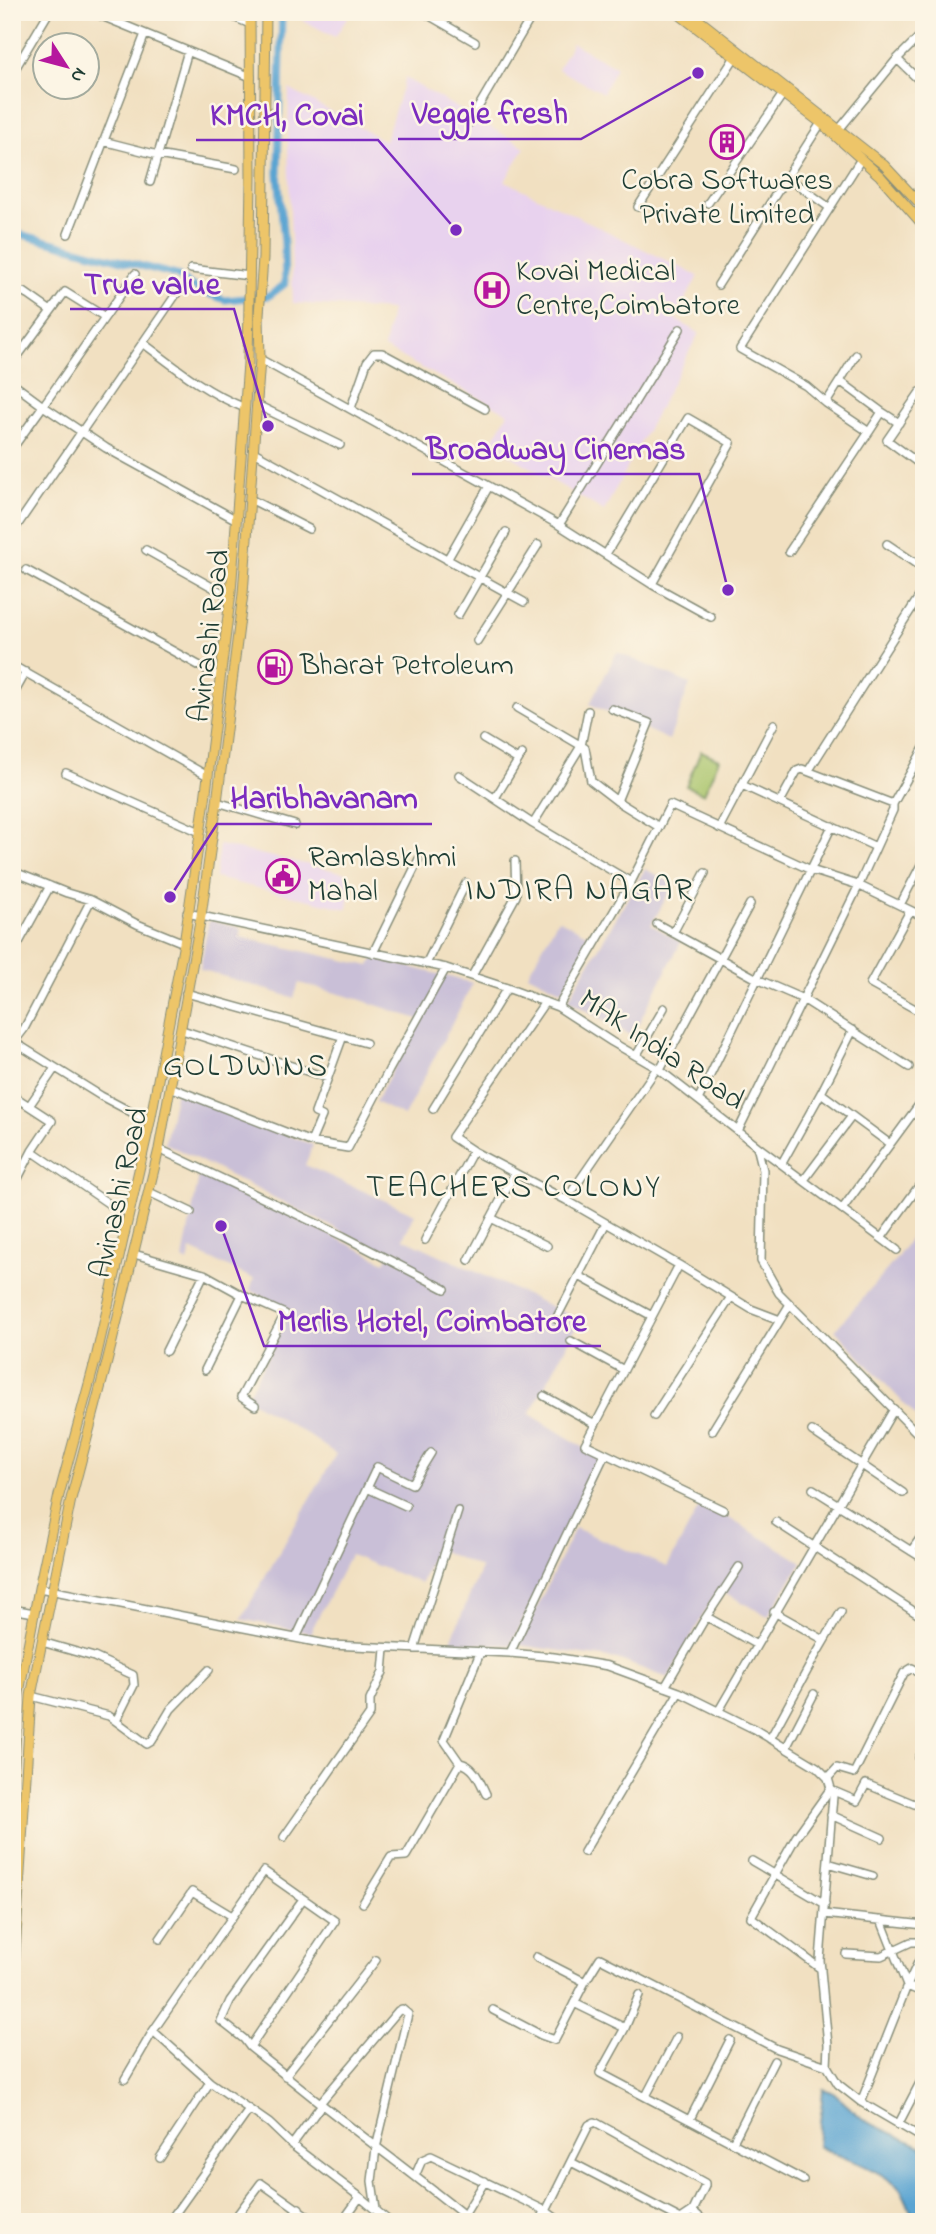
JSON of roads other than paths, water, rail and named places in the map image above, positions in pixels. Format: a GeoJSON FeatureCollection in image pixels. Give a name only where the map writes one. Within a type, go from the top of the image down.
{"type":"FeatureCollection","features":[{"type":"Feature","properties":{"kind":"main road","name":"Avinashi Road"},"geometry":{"type":"LineString","coordinates":[[12,2001],[31,1696],[71,1499],[149,1192],[182,1030],[217,802],[243,594],[260,359],[253,284],[250,12]]}},
{"type":"Feature","properties":{"kind":"main road","name":"Avinashi Road"},"geometry":{"type":"LineString","coordinates":[[253,284],[262,258],[266,12]]}},
{"type":"Feature","properties":{"kind":"main road"},"geometry":{"type":"LineString","coordinates":[[676,12],[821,123],[837,132],[924,226]]}},
{"type":"Feature","properties":{"kind":"main road"},"geometry":{"type":"LineString","coordinates":[[689,12],[837,132],[884,165],[924,208]]}},
{"type":"Feature","properties":{"kind":"main road","name":"Avinashi Road"},"geometry":{"type":"LineString","coordinates":[[12,1796],[15,1698],[59,1495],[96,1358],[150,1122],[184,943],[230,597],[254,314]]}},
{"type":"Feature","properties":{"kind":"street"},"geometry":{"type":"LineString","coordinates":[[12,74],[49,12]]}},
{"type":"Feature","properties":{"kind":"street"},"geometry":{"type":"LineString","coordinates":[[92,12],[251,77]]}},
{"type":"Feature","properties":{"kind":"street"},"geometry":{"type":"LineString","coordinates":[[222,12],[250,24]]}},
{"type":"Feature","properties":{"kind":"street"},"geometry":{"type":"LineString","coordinates":[[423,12],[475,42]]}},
{"type":"Feature","properties":{"kind":"street"},"geometry":{"type":"LineString","coordinates":[[469,123],[534,12]]}},
{"type":"Feature","properties":{"kind":"street"},"geometry":{"type":"LineString","coordinates":[[837,132],[897,59],[924,32]]}},
{"type":"Feature","properties":{"kind":"street"},"geometry":{"type":"LineString","coordinates":[[68,234],[145,34]]}},
{"type":"Feature","properties":{"kind":"street"},"geometry":{"type":"LineString","coordinates":[[150,182],[188,51]]}},
{"type":"Feature","properties":{"kind":"street"},"geometry":{"type":"LineString","coordinates":[[638,207],[734,57]]}},
{"type":"Feature","properties":{"kind":"street"},"geometry":{"type":"LineString","coordinates":[[897,59],[924,85]]}},
{"type":"Feature","properties":{"kind":"street"},"geometry":{"type":"LineString","coordinates":[[708,203],[783,94]]}},
{"type":"Feature","properties":{"kind":"street"},"geometry":{"type":"LineString","coordinates":[[718,285],[821,123]]}},
{"type":"Feature","properties":{"kind":"street"},"geometry":{"type":"LineString","coordinates":[[103,141],[158,155],[236,169]]}},
{"type":"Feature","properties":{"kind":"street"},"geometry":{"type":"LineString","coordinates":[[861,159],[740,349],[806,386],[869,432]]}},
{"type":"Feature","properties":{"kind":"street"},"geometry":{"type":"LineString","coordinates":[[787,177],[830,208]]}},
{"type":"Feature","properties":{"kind":"street"},"geometry":{"type":"LineString","coordinates":[[191,269],[253,284]]}},
{"type":"Feature","properties":{"kind":"street"},"geometry":{"type":"LineString","coordinates":[[12,449],[135,274]]}},
{"type":"Feature","properties":{"kind":"street"},"geometry":{"type":"LineString","coordinates":[[12,293],[24,292],[51,311]]}},
{"type":"Feature","properties":{"kind":"street"},"geometry":{"type":"LineString","coordinates":[[12,364],[65,292],[105,317]]}},
{"type":"Feature","properties":{"kind":"street"},"geometry":{"type":"LineString","coordinates":[[12,533],[177,293]]}},
{"type":"Feature","properties":{"kind":"street"},"geometry":{"type":"LineString","coordinates":[[559,525],[680,329]]}},
{"type":"Feature","properties":{"kind":"street"},"geometry":{"type":"LineString","coordinates":[[143,343],[218,397],[245,408]]}},
{"type":"Feature","properties":{"kind":"street"},"geometry":{"type":"LineString","coordinates":[[351,408],[367,362],[374,353],[382,353],[485,409]]}},
{"type":"Feature","properties":{"kind":"street"},"geometry":{"type":"LineString","coordinates":[[826,403],[856,355]]}},
{"type":"Feature","properties":{"kind":"street"},"geometry":{"type":"LineString","coordinates":[[260,359],[559,525],[652,584],[711,617]]}},
{"type":"Feature","properties":{"kind":"street"},"geometry":{"type":"LineString","coordinates":[[840,381],[899,423]]}},
{"type":"Feature","properties":{"kind":"street"},"geometry":{"type":"LineString","coordinates":[[12,383],[106,448],[235,519]]}},
{"type":"Feature","properties":{"kind":"street"},"geometry":{"type":"LineString","coordinates":[[924,395],[920,392],[887,440],[917,462],[924,453]]}},
{"type":"Feature","properties":{"kind":"street"},"geometry":{"type":"LineString","coordinates":[[257,405],[340,445]]}},
{"type":"Feature","properties":{"kind":"street"},"geometry":{"type":"LineString","coordinates":[[789,552],[883,412]]}},
{"type":"Feature","properties":{"kind":"street"},"geometry":{"type":"LineString","coordinates":[[606,554],[688,418],[731,443],[652,584]]}},
{"type":"Feature","properties":{"kind":"street"},"geometry":{"type":"LineString","coordinates":[[254,452],[524,602]]}},
{"type":"Feature","properties":{"kind":"street"},"geometry":{"type":"LineString","coordinates":[[447,560],[489,486]]}},
{"type":"Feature","properties":{"kind":"street"},"geometry":{"type":"LineString","coordinates":[[250,499],[309,528]]}},
{"type":"Feature","properties":{"kind":"street"},"geometry":{"type":"LineString","coordinates":[[458,615],[506,532]]}},
{"type":"Feature","properties":{"kind":"street"},"geometry":{"type":"LineString","coordinates":[[887,544],[924,569]]}},
{"type":"Feature","properties":{"kind":"street"},"geometry":{"type":"LineString","coordinates":[[477,641],[538,545]]}},
{"type":"Feature","properties":{"kind":"street"},"geometry":{"type":"LineString","coordinates":[[146,550],[230,597]]}},
{"type":"Feature","properties":{"kind":"street"},"geometry":{"type":"LineString","coordinates":[[26,570],[220,677]]}},
{"type":"Feature","properties":{"kind":"street"},"geometry":{"type":"LineString","coordinates":[[808,770],[924,589]]}},
{"type":"Feature","properties":{"kind":"street"},"geometry":{"type":"LineString","coordinates":[[12,665],[206,775]]}},
{"type":"Feature","properties":{"kind":"street"},"geometry":{"type":"LineString","coordinates":[[12,697],[26,672]]}},
{"type":"Feature","properties":{"kind":"street"},"geometry":{"type":"LineString","coordinates":[[517,708],[581,746],[586,751],[591,781],[659,827]]}},
{"type":"Feature","properties":{"kind":"street"},"geometry":{"type":"LineString","coordinates":[[612,709],[649,723],[617,801]]}},
{"type":"Feature","properties":{"kind":"street"},"geometry":{"type":"LineString","coordinates":[[533,824],[581,746],[588,711]]}},
{"type":"Feature","properties":{"kind":"street"},"geometry":{"type":"LineString","coordinates":[[719,828],[774,724]]}},
{"type":"Feature","properties":{"kind":"street"},"geometry":{"type":"LineString","coordinates":[[483,739],[520,757],[495,798]]}},
{"type":"Feature","properties":{"kind":"street"},"geometry":{"type":"LineString","coordinates":[[738,1131],[876,847],[893,810],[893,803],[924,748]]}},
{"type":"Feature","properties":{"kind":"street"},"geometry":{"type":"LineString","coordinates":[[780,802],[797,771],[808,770],[893,803]]}},
{"type":"Feature","properties":{"kind":"street"},"geometry":{"type":"LineString","coordinates":[[66,773],[200,832]]}},
{"type":"Feature","properties":{"kind":"street"},"geometry":{"type":"LineString","coordinates":[[459,775],[533,824],[631,881]]}},
{"type":"Feature","properties":{"kind":"street"},"geometry":{"type":"LineString","coordinates":[[741,785],[876,847]]}},
{"type":"Feature","properties":{"kind":"street"},"geometry":{"type":"LineString","coordinates":[[217,802],[295,825]]}},
{"type":"Feature","properties":{"kind":"street"},"geometry":{"type":"LineString","coordinates":[[558,1007],[631,881],[670,805],[811,870],[858,885],[924,917]]}},
{"type":"Feature","properties":{"kind":"street"},"geometry":{"type":"LineString","coordinates":[[698,1100],[832,826]]}},
{"type":"Feature","properties":{"kind":"street"},"geometry":{"type":"LineString","coordinates":[[373,953],[419,859]]}},
{"type":"Feature","properties":{"kind":"street"},"geometry":{"type":"LineString","coordinates":[[900,905],[924,859]]}},
{"type":"Feature","properties":{"kind":"street"},"geometry":{"type":"LineString","coordinates":[[472,976],[516,896],[515,861]]}},
{"type":"Feature","properties":{"kind":"street"},"geometry":{"type":"LineString","coordinates":[[12,872],[91,900],[137,924],[184,943]]}},
{"type":"Feature","properties":{"kind":"street"},"geometry":{"type":"LineString","coordinates":[[673,933],[705,873]]}},
{"type":"Feature","properties":{"kind":"street"},"geometry":{"type":"LineString","coordinates":[[426,964],[466,883]]}},
{"type":"Feature","properties":{"kind":"street"},"geometry":{"type":"LineString","coordinates":[[12,955],[50,887]]}},
{"type":"Feature","properties":{"kind":"street"},"geometry":{"type":"LineString","coordinates":[[91,900],[24,1030],[13,1043],[150,1122]]}},
{"type":"Feature","properties":{"kind":"street"},"geometry":{"type":"LineString","coordinates":[[566,1200],[659,1069],[750,904]]}},
{"type":"Feature","properties":{"kind":"street"},"geometry":{"type":"LineString","coordinates":[[910,911],[870,984],[924,1014]]}},
{"type":"Feature","properties":{"kind":"street","name":"MAK India Road"},"geometry":{"type":"LineString","coordinates":[[187,913],[446,968],[472,976],[558,1007],[659,1069],[757,1146],[763,1170],[761,1261],[779,1293],[924,1440]]}},
{"type":"Feature","properties":{"kind":"street"},"geometry":{"type":"LineString","coordinates":[[657,924],[757,979],[803,999],[909,1067]]}},
{"type":"Feature","properties":{"kind":"street"},"geometry":{"type":"LineString","coordinates":[[170,1087],[311,1142],[348,1148],[388,1070],[446,968]]}},
{"type":"Feature","properties":{"kind":"street"},"geometry":{"type":"LineString","coordinates":[[433,1109],[507,988]]}},
{"type":"Feature","properties":{"kind":"street"},"geometry":{"type":"LineString","coordinates":[[186,993],[366,1043]]}},
{"type":"Feature","properties":{"kind":"street"},"geometry":{"type":"LineString","coordinates":[[545,1002],[452,1138],[566,1200],[751,1309],[780,1320]]}},
{"type":"Feature","properties":{"kind":"street"},"geometry":{"type":"LineString","coordinates":[[636,1056],[664,1008]]}},
{"type":"Feature","properties":{"kind":"street"},"geometry":{"type":"LineString","coordinates":[[182,1030],[328,1078]]}},
{"type":"Feature","properties":{"kind":"street"},"geometry":{"type":"LineString","coordinates":[[782,1163],[853,1030]]}},
{"type":"Feature","properties":{"kind":"street"},"geometry":{"type":"LineString","coordinates":[[311,1142],[322,1116],[315,1113],[344,1036]]}},
{"type":"Feature","properties":{"kind":"street"},"geometry":{"type":"LineString","coordinates":[[29,1106],[55,1068]]}},
{"type":"Feature","properties":{"kind":"street"},"geometry":{"type":"LineString","coordinates":[[821,1093],[890,1144]]}},
{"type":"Feature","properties":{"kind":"street"},"geometry":{"type":"LineString","coordinates":[[12,1095],[52,1121],[32,1151],[12,1190]]}},
{"type":"Feature","properties":{"kind":"street"},"geometry":{"type":"LineString","coordinates":[[843,1208],[924,1098]]}},
{"type":"Feature","properties":{"kind":"street"},"geometry":{"type":"LineString","coordinates":[[804,1180],[852,1115]]}},
{"type":"Feature","properties":{"kind":"street"},"geometry":{"type":"LineString","coordinates":[[757,1146],[897,1250]]}},
{"type":"Feature","properties":{"kind":"street"},"geometry":{"type":"LineString","coordinates":[[159,1149],[343,1236],[446,1289]]}},
{"type":"Feature","properties":{"kind":"street"},"geometry":{"type":"LineString","coordinates":[[32,1151],[112,1206],[129,1213]]}},
{"type":"Feature","properties":{"kind":"street"},"geometry":{"type":"LineString","coordinates":[[425,1240],[473,1151]]}},
{"type":"Feature","properties":{"kind":"street"},"geometry":{"type":"LineString","coordinates":[[12,1165],[21,1172]]}},
{"type":"Feature","properties":{"kind":"street"},"geometry":{"type":"LineString","coordinates":[[469,1260],[515,1173]]}},
{"type":"Feature","properties":{"kind":"street"},"geometry":{"type":"LineString","coordinates":[[882,1237],[924,1179]]}},
{"type":"Feature","properties":{"kind":"street"},"geometry":{"type":"LineString","coordinates":[[149,1192],[191,1212]]}},
{"type":"Feature","properties":{"kind":"street"},"geometry":{"type":"LineString","coordinates":[[491,1218],[547,1246]]}},
{"type":"Feature","properties":{"kind":"street"},"geometry":{"type":"LineString","coordinates":[[556,1319],[606,1223]]}},
{"type":"Feature","properties":{"kind":"street"},"geometry":{"type":"LineString","coordinates":[[134,1254],[204,1274],[285,1314],[241,1397],[255,1406]]}},
{"type":"Feature","properties":{"kind":"street"},"geometry":{"type":"LineString","coordinates":[[679,1265],[585,1444],[723,1510]]}},
{"type":"Feature","properties":{"kind":"street"},"geometry":{"type":"LineString","coordinates":[[166,1351],[204,1274]]}},
{"type":"Feature","properties":{"kind":"street"},"geometry":{"type":"LineString","coordinates":[[579,1276],[652,1316]]}},
{"type":"Feature","properties":{"kind":"street"},"geometry":{"type":"LineString","coordinates":[[205,1370],[242,1295]]}},
{"type":"Feature","properties":{"kind":"street"},"geometry":{"type":"LineString","coordinates":[[654,1416],[731,1297]]}},
{"type":"Feature","properties":{"kind":"street"},"geometry":{"type":"LineString","coordinates":[[712,1431],[790,1304]]}},
{"type":"Feature","properties":{"kind":"street"},"geometry":{"type":"LineString","coordinates":[[571,1341],[624,1370]]}},
{"type":"Feature","properties":{"kind":"street"},"geometry":{"type":"LineString","coordinates":[[544,1396],[595,1424]]}},
{"type":"Feature","properties":{"kind":"street"},"geometry":{"type":"LineString","coordinates":[[718,1712],[755,1644],[894,1409]]}},
{"type":"Feature","properties":{"kind":"street"},"geometry":{"type":"LineString","coordinates":[[812,1431],[903,1493]]}},
{"type":"Feature","properties":{"kind":"street"},"geometry":{"type":"LineString","coordinates":[[296,1638],[377,1467],[412,1484],[431,1453]]}},
{"type":"Feature","properties":{"kind":"street"},"geometry":{"type":"LineString","coordinates":[[510,1653],[605,1454]]}},
{"type":"Feature","properties":{"kind":"street"},"geometry":{"type":"LineString","coordinates":[[367,1488],[406,1506]]}},
{"type":"Feature","properties":{"kind":"street"},"geometry":{"type":"LineString","coordinates":[[813,1489],[924,1559]]}},
{"type":"Feature","properties":{"kind":"street"},"geometry":{"type":"LineString","coordinates":[[414,1649],[458,1511]]}},
{"type":"Feature","properties":{"kind":"street"},"geometry":{"type":"LineString","coordinates":[[776,1522],[924,1618]]}},
{"type":"Feature","properties":{"kind":"street"},"geometry":{"type":"LineString","coordinates":[[911,1551],[924,1533]]}},
{"type":"Feature","properties":{"kind":"street"},"geometry":{"type":"LineString","coordinates":[[665,1687],[739,1567]]}},
{"type":"Feature","properties":{"kind":"street"},"geometry":{"type":"LineString","coordinates":[[38,1588],[331,1645],[510,1653],[608,1666],[679,1692],[770,1739],[817,1767],[828,1778],[831,1789],[821,1969],[828,2045],[827,2066],[838,2084],[861,2102],[924,2139]]}},
{"type":"Feature","properties":{"kind":"street"},"geometry":{"type":"LineString","coordinates":[[12,1609],[34,1613]]}},
{"type":"Feature","properties":{"kind":"street"},"geometry":{"type":"LineString","coordinates":[[774,1612],[824,1640]]}},
{"type":"Feature","properties":{"kind":"street"},"geometry":{"type":"LineString","coordinates":[[770,1739],[841,1612]]}},
{"type":"Feature","properties":{"kind":"street"},"geometry":{"type":"LineString","coordinates":[[707,1616],[755,1644]]}},
{"type":"Feature","properties":{"kind":"street"},"geometry":{"type":"LineString","coordinates":[[42,1642],[94,1657],[133,1675],[134,1685],[116,1721]]}},
{"type":"Feature","properties":{"kind":"street"},"geometry":{"type":"LineString","coordinates":[[284,1837],[370,1714],[370,1700],[383,1672],[386,1649]]}},
{"type":"Feature","properties":{"kind":"street"},"geometry":{"type":"LineString","coordinates":[[480,1653],[443,1740],[460,1763],[474,1770],[486,1794]]}},
{"type":"Feature","properties":{"kind":"street"},"geometry":{"type":"LineString","coordinates":[[828,1778],[837,1768],[854,1773],[904,1673],[912,1668],[924,1675]]}},
{"type":"Feature","properties":{"kind":"street"},"geometry":{"type":"LineString","coordinates":[[31,1696],[103,1714],[147,1744],[171,1709],[209,1670]]}},
{"type":"Feature","properties":{"kind":"street"},"geometry":{"type":"LineString","coordinates":[[584,1852],[679,1692]]}},
{"type":"Feature","properties":{"kind":"street"},"geometry":{"type":"LineString","coordinates":[[786,1748],[814,1694]]}},
{"type":"Feature","properties":{"kind":"street"},"geometry":{"type":"LineString","coordinates":[[919,1758],[924,1748]]}},
{"type":"Feature","properties":{"kind":"street"},"geometry":{"type":"LineString","coordinates":[[363,1903],[391,1857],[406,1856],[460,1763]]}},
{"type":"Feature","properties":{"kind":"street"},"geometry":{"type":"LineString","coordinates":[[831,1789],[857,1801],[866,1784],[924,1808]]}},
{"type":"Feature","properties":{"kind":"street"},"geometry":{"type":"LineString","coordinates":[[821,1969],[751,1917],[796,1837],[831,1789]]}},
{"type":"Feature","properties":{"kind":"street"},"geometry":{"type":"LineString","coordinates":[[831,1815],[882,1838]]}},
{"type":"Feature","properties":{"kind":"street"},"geometry":{"type":"LineString","coordinates":[[752,1861],[825,1904]]}},
{"type":"Feature","properties":{"kind":"street"},"geometry":{"type":"LineString","coordinates":[[828,1863],[873,1876]]}},
{"type":"Feature","properties":{"kind":"street"},"geometry":{"type":"LineString","coordinates":[[125,2079],[153,2031],[264,1871],[335,1922],[250,2047]]}},
{"type":"Feature","properties":{"kind":"street"},"geometry":{"type":"LineString","coordinates":[[160,1939],[192,1892],[232,1916]]}},
{"type":"Feature","properties":{"kind":"street"},"geometry":{"type":"LineString","coordinates":[[303,1899],[230,2001],[221,2021],[285,2076],[415,2176],[462,2219],[485,2181]]}},
{"type":"Feature","properties":{"kind":"street"},"geometry":{"type":"LineString","coordinates":[[824,1914],[924,1925]]}},
{"type":"Feature","properties":{"kind":"street"},"geometry":{"type":"LineString","coordinates":[[881,1920],[907,1986],[924,1993]]}},
{"type":"Feature","properties":{"kind":"street"},"geometry":{"type":"LineString","coordinates":[[881,1956],[911,1941],[924,1942]]}},
{"type":"Feature","properties":{"kind":"street"},"geometry":{"type":"LineString","coordinates":[[861,2102],[924,1950]]}},
{"type":"Feature","properties":{"kind":"street"},"geometry":{"type":"LineString","coordinates":[[846,1954],[881,1956],[900,1968]]}},
{"type":"Feature","properties":{"kind":"street"},"geometry":{"type":"LineString","coordinates":[[536,1957],[585,1982]]}},
{"type":"Feature","properties":{"kind":"street"},"geometry":{"type":"LineString","coordinates":[[493,2010],[555,2040],[600,1958],[606,1959],[777,2049],[827,2066]]}},
{"type":"Feature","properties":{"kind":"street"},"geometry":{"type":"LineString","coordinates":[[285,2076],[376,1960]]}},
{"type":"Feature","properties":{"kind":"street"},"geometry":{"type":"LineString","coordinates":[[639,1995],[625,2028],[600,2073],[803,2180]]}},
{"type":"Feature","properties":{"kind":"street"},"geometry":{"type":"LineString","coordinates":[[574,2003],[625,2028]]}},
{"type":"Feature","properties":{"kind":"street"},"geometry":{"type":"LineString","coordinates":[[292,2146],[321,2104],[402,2009],[408,2014],[376,2148],[372,2181],[376,2209]]}},
{"type":"Feature","properties":{"kind":"street"},"geometry":{"type":"LineString","coordinates":[[153,2031],[210,2082],[269,2123],[292,2146],[390,2222]]}},
{"type":"Feature","properties":{"kind":"street"},"geometry":{"type":"LineString","coordinates":[[646,2096],[677,2037]]}},
{"type":"Feature","properties":{"kind":"street"},"geometry":{"type":"LineString","coordinates":[[690,2119],[730,2040]]}},
{"type":"Feature","properties":{"kind":"street"},"geometry":{"type":"LineString","coordinates":[[733,2142],[774,2061]]}},
{"type":"Feature","properties":{"kind":"street"},"geometry":{"type":"LineString","coordinates":[[898,2125],[924,2075]]}},
{"type":"Feature","properties":{"kind":"street"},"geometry":{"type":"LineString","coordinates":[[160,2158],[210,2082]]}},
{"type":"Feature","properties":{"kind":"street"},"geometry":{"type":"LineString","coordinates":[[169,2222],[248,2110]]}},
{"type":"Feature","properties":{"kind":"street"},"geometry":{"type":"LineString","coordinates":[[539,2222],[589,2125],[595,2122],[705,2183],[705,2186],[693,2211],[681,2219],[571,2162]]}},
{"type":"Feature","properties":{"kind":"street"},"geometry":{"type":"LineString","coordinates":[[415,2176],[422,2160],[431,2156],[546,2211],[561,2222]]}},
{"type":"Feature","properties":{"kind":"street"},"geometry":{"type":"LineString","coordinates":[[232,2222],[261,2183],[316,2222]]}},
{"type":"Feature","properties":{"kind":"street"},"geometry":{"type":"LineString","coordinates":[[342,2222],[360,2197]]}},
{"type":"Feature","properties":{"kind":"street"},"geometry":{"type":"LineString","coordinates":[[289,2222],[299,2208]]}},
{"type":"Feature","properties":{"kind":"street"},"geometry":{"type":"LineString","coordinates":[[693,2211],[705,2222]]}},
{"type":"Feature","properties":{"kind":"water"},"geometry":{"type":"Polygon","coordinates":[[[823,2089],[832,2092],[865,2121],[924,2148],[924,2219],[915,2222],[903,2194],[889,2180],[870,2168],[818,2146],[823,2089]]]}},
{"type":"Feature","properties":{"kind":"waterway"},"geometry":{"type":"LineString","coordinates":[[12,232],[176,275],[202,292],[225,300],[269,296],[285,284],[278,173],[282,12]]}},
{"type":"Feature","properties":{"kind":"place","name":"Veggie fresh"},"geometry":{"type":"Point","coordinates":[698,73]}},
{"type":"Feature","properties":{"kind":"place","name":"Cobra Softwares Private Limited"},"geometry":{"type":"Point","coordinates":[727,142]}},
{"type":"Feature","properties":{"kind":"place","name":"KMCH, Covai"},"geometry":{"type":"Point","coordinates":[456,230]}},
{"type":"Feature","properties":{"kind":"place","name":"Kovai Medical Centre,Coimbatore"},"geometry":{"type":"Point","coordinates":[492,290]}},
{"type":"Feature","properties":{"kind":"place","name":"True value"},"geometry":{"type":"Point","coordinates":[268,426]}},
{"type":"Feature","properties":{"kind":"place","name":"Broadway Cinemas"},"geometry":{"type":"Point","coordinates":[728,590]}},
{"type":"Feature","properties":{"kind":"place","name":"Bharat Petroleum"},"geometry":{"type":"Point","coordinates":[275,667]}},
{"type":"Feature","properties":{"kind":"place","name":"Ramlaskhmi Mahal"},"geometry":{"type":"Point","coordinates":[283,876]}},
{"type":"Feature","properties":{"kind":"place","name":"Haribhavanam"},"geometry":{"type":"Point","coordinates":[170,897]}},
{"type":"Feature","properties":{"kind":"place","name":"Merlis Hotel, Coimbatore"},"geometry":{"type":"Point","coordinates":[221,1226]}},
{"type":"Feature","properties":{"kind":"district","name":"INDIRA NAGAR"},"geometry":{"type":"Point","coordinates":[580,891]}},
{"type":"Feature","properties":{"kind":"district","name":"GOLDWINS"},"geometry":{"type":"Point","coordinates":[246,1067]}},
{"type":"Feature","properties":{"kind":"district","name":"TEACHERS COLONY"},"geometry":{"type":"Point","coordinates":[514,1188]}}]}
